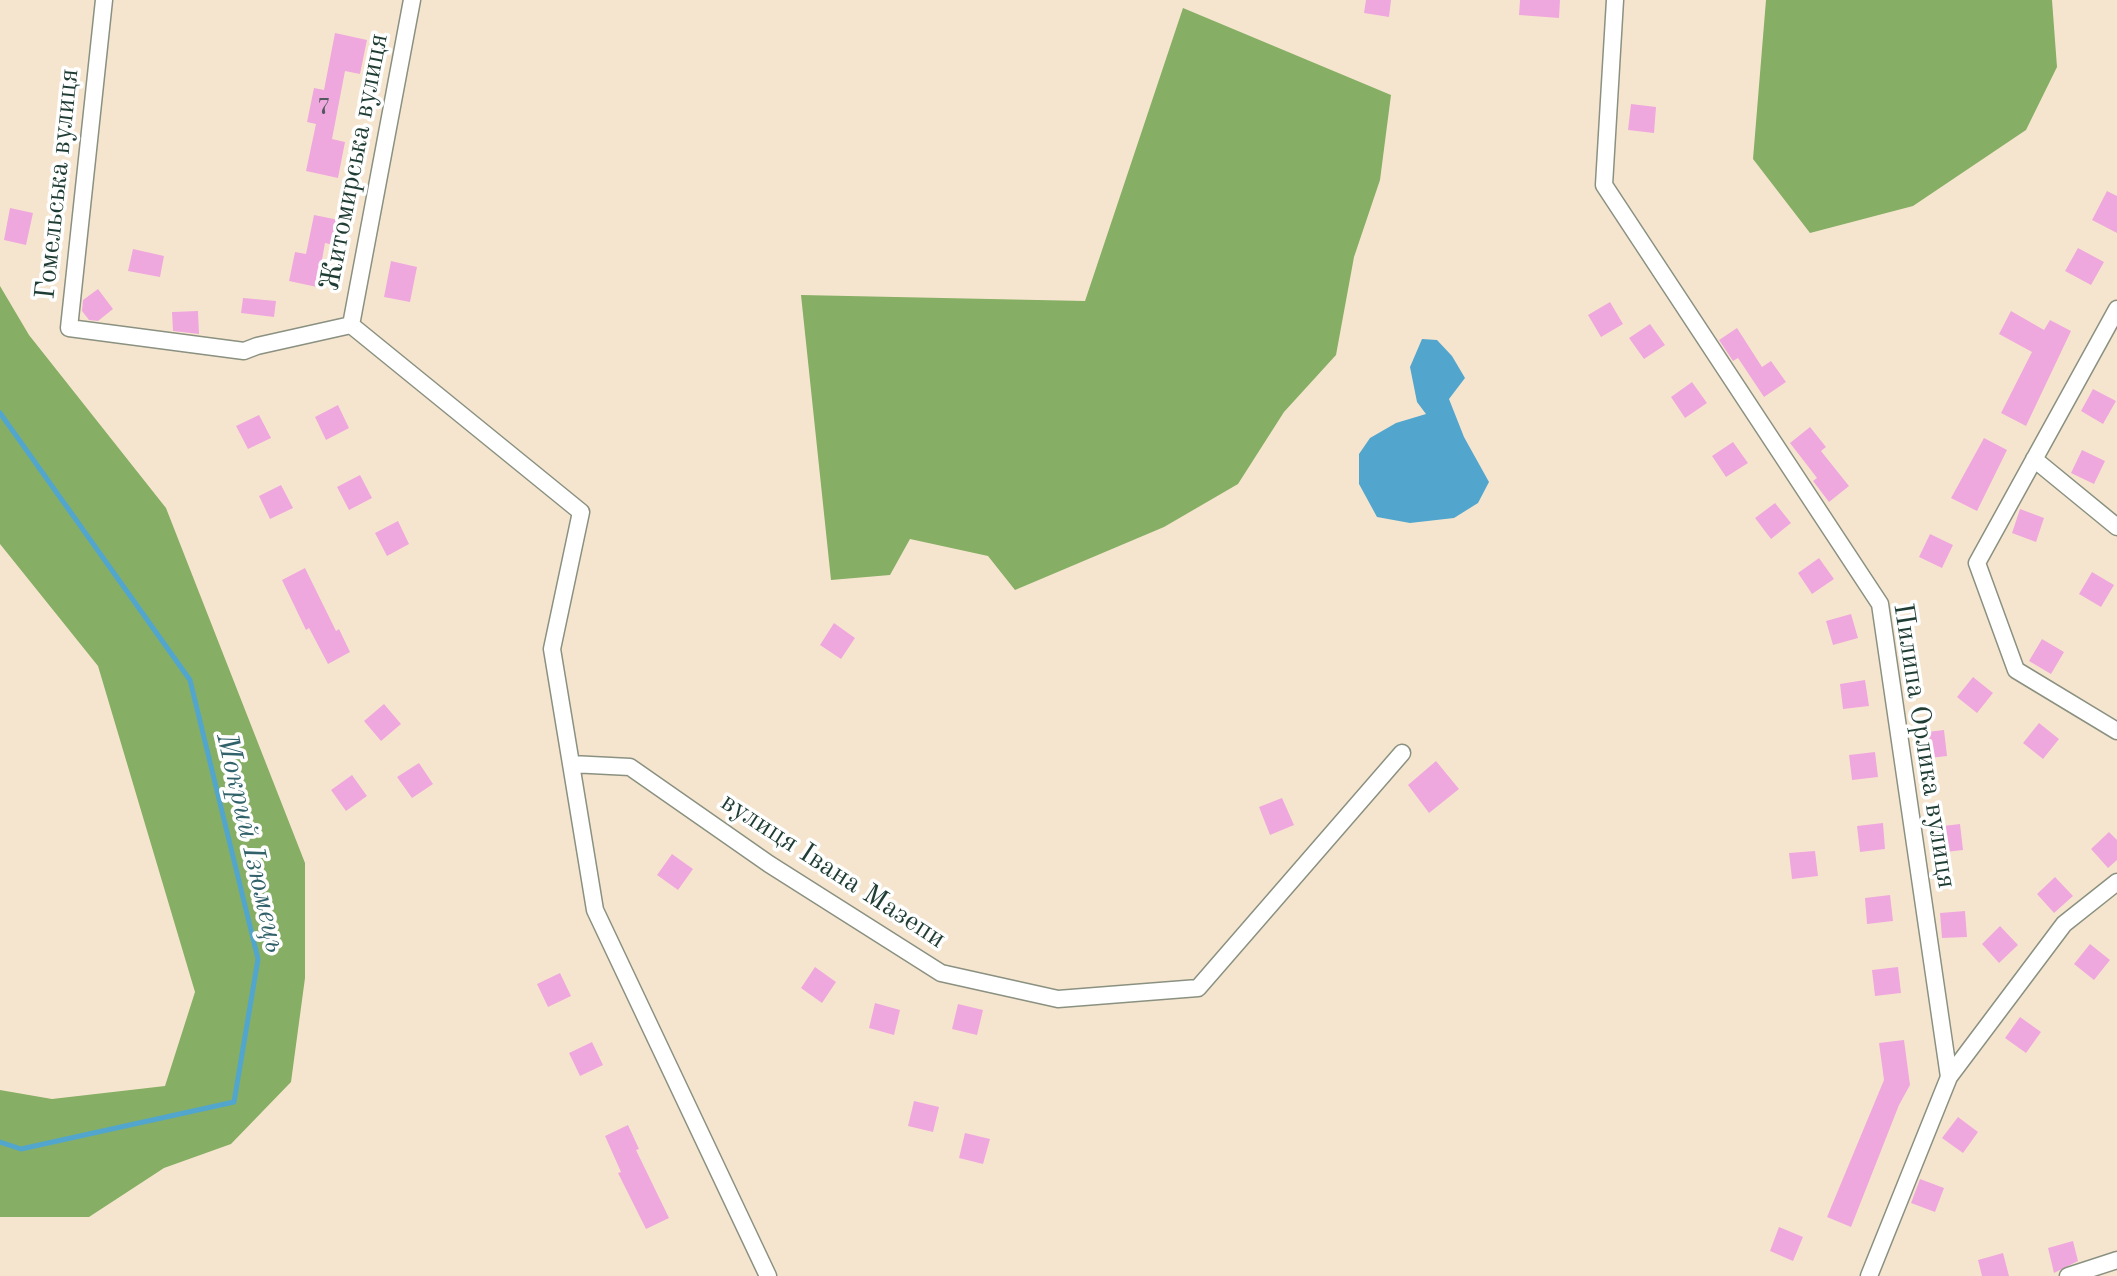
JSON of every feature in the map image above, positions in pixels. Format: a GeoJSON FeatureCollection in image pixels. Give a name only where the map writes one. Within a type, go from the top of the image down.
{"type":"FeatureCollection","features":[{"type":"Feature","properties":{"kind":"street","name":"Гомельська вулиця"},"geometry":{"type":"LineString","coordinates":[[104,0],[69,328],[244,351],[351,325]]}},
{"type":"Feature","properties":{"kind":"street","name":"Житомирська вулиця"},"geometry":{"type":"LineString","coordinates":[[412,0],[351,325],[581,512],[552,649],[571,764]]}},
{"type":"Feature","properties":{"kind":"street","name":"Пилипа Орлика вулиця"},"geometry":{"type":"LineString","coordinates":[[1615,0],[1604,185],[1880,604],[1949,1077]]}},
{"type":"Feature","properties":{"kind":"street"},"geometry":{"type":"LineString","coordinates":[[2117,309],[1977,563],[2016,670],[2117,731]]}},
{"type":"Feature","properties":{"kind":"street"},"geometry":{"type":"LineString","coordinates":[[2034,459],[2117,527]]}},
{"type":"Feature","properties":{"kind":"street","name":"вулиця Івана Мазепи"},"geometry":{"type":"LineString","coordinates":[[571,764],[630,767],[769,864],[941,973],[1058,999],[1198,988],[1402,753]]}},
{"type":"Feature","properties":{"kind":"street"},"geometry":{"type":"LineString","coordinates":[[571,764],[595,910],[768,1276]]}},
{"type":"Feature","properties":{"kind":"street"},"geometry":{"type":"LineString","coordinates":[[1869,1276],[1949,1077],[2064,924],[2117,882]]}},
{"type":"Feature","properties":{"kind":"street"},"geometry":{"type":"LineString","coordinates":[[2068,1276],[2117,1260]]}},
{"type":"Feature","properties":{"kind":"green space"},"geometry":{"type":"Polygon","coordinates":[[[1766,0],[2052,0],[2057,67],[2026,130],[1913,206],[1810,233],[1753,159],[1766,0]]]}},
{"type":"Feature","properties":{"kind":"green space"},"geometry":{"type":"Polygon","coordinates":[[[1183,8],[1391,95],[1380,180],[1354,257],[1336,355],[1284,412],[1238,484],[1164,527],[1015,590],[988,556],[910,539],[890,575],[831,580],[801,295],[1085,301],[1183,8]]]}},
{"type":"Feature","properties":{"kind":"green space"},"geometry":{"type":"Polygon","coordinates":[[[0,286],[29,335],[166,508],[305,863],[305,978],[291,1082],[231,1144],[164,1168],[89,1217],[0,1217],[0,1090],[52,1099],[165,1086],[195,992],[98,666],[0,544],[0,286]]]}},
{"type":"Feature","properties":{"kind":"water"},"geometry":{"type":"Polygon","coordinates":[[[1422,339],[1437,340],[1452,356],[1465,378],[1449,399],[1464,437],[1489,482],[1478,503],[1454,518],[1410,523],[1377,517],[1359,484],[1359,454],[1370,438],[1396,423],[1426,414],[1417,402],[1410,367],[1422,339]]]}},
{"type":"Feature","properties":{"kind":"building"},"geometry":{"type":"Polygon","coordinates":[[[1366,0],[1391,0],[1389,17],[1364,13],[1366,0]]]}},
{"type":"Feature","properties":{"kind":"building"},"geometry":{"type":"Polygon","coordinates":[[[1520,0],[1560,0],[1559,18],[1519,15],[1520,0]]]}},
{"type":"Feature","properties":{"kind":"building"},"geometry":{"type":"Polygon","coordinates":[[[335,33],[367,40],[360,74],[345,71],[332,139],[345,142],[338,178],[306,171],[316,124],[307,122],[314,88],[324,90],[335,33]]]}},
{"type":"Feature","properties":{"kind":"building"},"geometry":{"type":"Polygon","coordinates":[[[1631,104],[1656,107],[1654,133],[1628,130],[1631,104]]]}},
{"type":"Feature","properties":{"kind":"building"},"geometry":{"type":"Polygon","coordinates":[[[2107,191],[2117,196],[2117,233],[2092,220],[2107,191]]]}},
{"type":"Feature","properties":{"kind":"building"},"geometry":{"type":"Polygon","coordinates":[[[10,208],[33,213],[26,245],[4,240],[10,208]]]}},
{"type":"Feature","properties":{"kind":"building"},"geometry":{"type":"Polygon","coordinates":[[[314,215],[339,220],[334,245],[325,243],[317,287],[289,281],[295,252],[306,254],[314,215]]]}},
{"type":"Feature","properties":{"kind":"building"},"geometry":{"type":"Polygon","coordinates":[[[2078,248],[2104,262],[2091,285],[2065,271],[2078,248]]]}},
{"type":"Feature","properties":{"kind":"building"},"geometry":{"type":"Polygon","coordinates":[[[133,249],[164,256],[160,277],[128,271],[133,249]]]}},
{"type":"Feature","properties":{"kind":"building"},"geometry":{"type":"Polygon","coordinates":[[[391,261],[417,267],[410,302],[384,297],[391,261]]]}},
{"type":"Feature","properties":{"kind":"building"},"geometry":{"type":"Polygon","coordinates":[[[98,289],[113,309],[98,321],[89,320],[82,311],[83,300],[98,289]]]}},
{"type":"Feature","properties":{"kind":"building"},"geometry":{"type":"Polygon","coordinates":[[[243,298],[276,301],[274,317],[241,313],[243,298]]]}},
{"type":"Feature","properties":{"kind":"building"},"geometry":{"type":"Polygon","coordinates":[[[1610,302],[1623,324],[1601,337],[1588,315],[1610,302]]]}},
{"type":"Feature","properties":{"kind":"building"},"geometry":{"type":"Polygon","coordinates":[[[198,311],[199,334],[173,331],[172,312],[198,311]]]}},
{"type":"Feature","properties":{"kind":"building"},"geometry":{"type":"Polygon","coordinates":[[[2011,311],[2044,330],[2050,320],[2071,331],[2026,426],[2001,413],[2032,352],[1999,334],[2011,311]]]}},
{"type":"Feature","properties":{"kind":"building"},"geometry":{"type":"Polygon","coordinates":[[[1650,324],[1665,345],[1644,359],[1629,338],[1650,324]]]}},
{"type":"Feature","properties":{"kind":"building"},"geometry":{"type":"Polygon","coordinates":[[[1737,328],[1762,367],[1771,361],[1786,382],[1764,397],[1738,358],[1733,361],[1719,340],[1737,328]]]}},
{"type":"Feature","properties":{"kind":"building"},"geometry":{"type":"Polygon","coordinates":[[[1692,382],[1707,403],[1685,418],[1671,397],[1692,382]]]}},
{"type":"Feature","properties":{"kind":"building"},"geometry":{"type":"Polygon","coordinates":[[[2093,389],[2116,401],[2103,424],[2081,411],[2093,389]]]}},
{"type":"Feature","properties":{"kind":"building"},"geometry":{"type":"Polygon","coordinates":[[[338,405],[349,428],[326,440],[315,417],[338,405]]]}},
{"type":"Feature","properties":{"kind":"building"},"geometry":{"type":"Polygon","coordinates":[[[259,415],[271,438],[248,449],[236,426],[259,415]]]}},
{"type":"Feature","properties":{"kind":"building"},"geometry":{"type":"Polygon","coordinates":[[[1810,427],[1826,447],[1821,451],[1849,486],[1829,502],[1813,481],[1817,478],[1790,443],[1810,427]]]}},
{"type":"Feature","properties":{"kind":"building"},"geometry":{"type":"Polygon","coordinates":[[[1984,438],[2007,450],[1977,511],[1951,498],[1984,438]]]}},
{"type":"Feature","properties":{"kind":"building"},"geometry":{"type":"Polygon","coordinates":[[[1733,442],[1748,463],[1726,477],[1712,456],[1733,442]]]}},
{"type":"Feature","properties":{"kind":"building"},"geometry":{"type":"Polygon","coordinates":[[[2082,450],[2105,461],[2094,484],[2071,473],[2082,450]]]}},
{"type":"Feature","properties":{"kind":"building"},"geometry":{"type":"Polygon","coordinates":[[[360,475],[372,498],[349,510],[337,487],[360,475]]]}},
{"type":"Feature","properties":{"kind":"building"},"geometry":{"type":"Polygon","coordinates":[[[281,485],[293,508],[270,519],[259,496],[281,485]]]}},
{"type":"Feature","properties":{"kind":"building"},"geometry":{"type":"Polygon","coordinates":[[[1775,503],[1791,523],[1771,539],[1755,518],[1775,503]]]}},
{"type":"Feature","properties":{"kind":"building"},"geometry":{"type":"Polygon","coordinates":[[[2020,509],[2044,518],[2036,542],[2012,533],[2020,509]]]}},
{"type":"Feature","properties":{"kind":"building"},"geometry":{"type":"Polygon","coordinates":[[[398,521],[409,544],[387,556],[375,533],[398,521]]]}},
{"type":"Feature","properties":{"kind":"building"},"geometry":{"type":"Polygon","coordinates":[[[1930,534],[1953,545],[1942,568],[1919,557],[1930,534]]]}},
{"type":"Feature","properties":{"kind":"building"},"geometry":{"type":"Polygon","coordinates":[[[1819,558],[1834,579],[1812,594],[1798,573],[1819,558]]]}},
{"type":"Feature","properties":{"kind":"building"},"geometry":{"type":"Polygon","coordinates":[[[305,568],[336,631],[339,629],[350,652],[328,664],[309,628],[306,630],[282,580],[305,568]]]}},
{"type":"Feature","properties":{"kind":"building"},"geometry":{"type":"Polygon","coordinates":[[[2092,572],[2114,585],[2101,607],[2079,594],[2092,572]]]}},
{"type":"Feature","properties":{"kind":"building"},"geometry":{"type":"Polygon","coordinates":[[[1851,614],[1858,638],[1833,645],[1826,621],[1851,614]]]}},
{"type":"Feature","properties":{"kind":"building"},"geometry":{"type":"Polygon","coordinates":[[[834,623],[855,638],[841,659],[820,645],[834,623]]]}},
{"type":"Feature","properties":{"kind":"building"},"geometry":{"type":"Polygon","coordinates":[[[2042,639],[2064,652],[2051,674],[2029,661],[2042,639]]]}},
{"type":"Feature","properties":{"kind":"building"},"geometry":{"type":"Polygon","coordinates":[[[1973,677],[1993,693],[1977,713],[1957,697],[1973,677]]]}},
{"type":"Feature","properties":{"kind":"building"},"geometry":{"type":"Polygon","coordinates":[[[1865,680],[1869,706],[1843,709],[1840,684],[1865,680]]]}},
{"type":"Feature","properties":{"kind":"building"},"geometry":{"type":"Polygon","coordinates":[[[384,704],[401,724],[381,741],[364,721],[384,704]]]}},
{"type":"Feature","properties":{"kind":"building"},"geometry":{"type":"Polygon","coordinates":[[[2039,723],[2059,739],[2043,759],[2023,743],[2039,723]]]}},
{"type":"Feature","properties":{"kind":"building"},"geometry":{"type":"Polygon","coordinates":[[[1944,730],[1947,756],[1921,759],[1919,733],[1944,730]]]}},
{"type":"Feature","properties":{"kind":"building"},"geometry":{"type":"Polygon","coordinates":[[[1875,752],[1878,777],[1852,780],[1849,755],[1875,752]]]}},
{"type":"Feature","properties":{"kind":"building"},"geometry":{"type":"Polygon","coordinates":[[[1436,761],[1459,789],[1429,813],[1408,785],[1436,761]]]}},
{"type":"Feature","properties":{"kind":"building"},"geometry":{"type":"Polygon","coordinates":[[[419,763],[433,784],[412,798],[397,777],[419,763]]]}},
{"type":"Feature","properties":{"kind":"building"},"geometry":{"type":"Polygon","coordinates":[[[352,775],[367,796],[346,811],[331,790],[352,775]]]}},
{"type":"Feature","properties":{"kind":"building"},"geometry":{"type":"Polygon","coordinates":[[[1282,798],[1294,825],[1270,835],[1259,807],[1282,798]]]}},
{"type":"Feature","properties":{"kind":"building"},"geometry":{"type":"Polygon","coordinates":[[[1883,823],[1885,849],[1860,852],[1857,826],[1883,823]]]}},
{"type":"Feature","properties":{"kind":"building"},"geometry":{"type":"Polygon","coordinates":[[[1960,824],[1963,850],[1937,853],[1935,827],[1960,824]]]}},
{"type":"Feature","properties":{"kind":"building"},"geometry":{"type":"Polygon","coordinates":[[[2109,832],[2117,840],[2117,860],[2108,868],[2091,849],[2109,832]]]}},
{"type":"Feature","properties":{"kind":"building"},"geometry":{"type":"Polygon","coordinates":[[[1815,851],[1818,876],[1792,879],[1789,853],[1815,851]]]}},
{"type":"Feature","properties":{"kind":"building"},"geometry":{"type":"Polygon","coordinates":[[[672,854],[693,869],[678,890],[657,875],[672,854]]]}},
{"type":"Feature","properties":{"kind":"building"},"geometry":{"type":"Polygon","coordinates":[[[2055,877],[2073,896],[2054,913],[2037,894],[2055,877]]]}},
{"type":"Feature","properties":{"kind":"building"},"geometry":{"type":"Polygon","coordinates":[[[1890,895],[1893,921],[1867,924],[1865,898],[1890,895]]]}},
{"type":"Feature","properties":{"kind":"building"},"geometry":{"type":"Polygon","coordinates":[[[1965,911],[1967,937],[1942,938],[1940,913],[1965,911]]]}},
{"type":"Feature","properties":{"kind":"building"},"geometry":{"type":"Polygon","coordinates":[[[2000,926],[2018,945],[1999,963],[1982,944],[2000,926]]]}},
{"type":"Feature","properties":{"kind":"building"},"geometry":{"type":"Polygon","coordinates":[[[2090,944],[2110,960],[2094,980],[2074,964],[2090,944]]]}},
{"type":"Feature","properties":{"kind":"building"},"geometry":{"type":"Polygon","coordinates":[[[815,967],[836,982],[822,1003],[801,988],[815,967]]]}},
{"type":"Feature","properties":{"kind":"building"},"geometry":{"type":"Polygon","coordinates":[[[1898,967],[1901,993],[1875,996],[1872,970],[1898,967]]]}},
{"type":"Feature","properties":{"kind":"building"},"geometry":{"type":"Polygon","coordinates":[[[560,973],[571,996],[548,1007],[537,984],[560,973]]]}},
{"type":"Feature","properties":{"kind":"building"},"geometry":{"type":"Polygon","coordinates":[[[875,1003],[900,1010],[894,1035],[869,1028],[875,1003]]]}},
{"type":"Feature","properties":{"kind":"building"},"geometry":{"type":"Polygon","coordinates":[[[958,1004],[983,1010],[977,1035],[952,1029],[958,1004]]]}},
{"type":"Feature","properties":{"kind":"building"},"geometry":{"type":"Polygon","coordinates":[[[2020,1017],[2041,1032],[2026,1053],[2005,1038],[2020,1017]]]}},
{"type":"Feature","properties":{"kind":"building"},"geometry":{"type":"Polygon","coordinates":[[[1904,1040],[1910,1085],[1899,1105],[1851,1227],[1827,1217],[1884,1080],[1879,1043],[1904,1040]]]}},
{"type":"Feature","properties":{"kind":"building"},"geometry":{"type":"Polygon","coordinates":[[[592,1042],[603,1065],[580,1076],[569,1053],[592,1042]]]}},
{"type":"Feature","properties":{"kind":"building"},"geometry":{"type":"Polygon","coordinates":[[[914,1101],[939,1107],[933,1132],[908,1126],[914,1101]]]}},
{"type":"Feature","properties":{"kind":"building"},"geometry":{"type":"Polygon","coordinates":[[[1958,1117],[1978,1132],[1963,1153],[1942,1138],[1958,1117]]]}},
{"type":"Feature","properties":{"kind":"building"},"geometry":{"type":"Polygon","coordinates":[[[628,1125],[639,1149],[636,1150],[669,1218],[646,1229],[618,1173],[621,1172],[605,1136],[628,1125]]]}},
{"type":"Feature","properties":{"kind":"building"},"geometry":{"type":"Polygon","coordinates":[[[965,1133],[990,1139],[983,1164],[959,1158],[965,1133]]]}},
{"type":"Feature","properties":{"kind":"building"},"geometry":{"type":"Polygon","coordinates":[[[1920,1179],[1944,1188],[1935,1212],[1911,1203],[1920,1179]]]}},
{"type":"Feature","properties":{"kind":"building"},"geometry":{"type":"Polygon","coordinates":[[[1779,1227],[1803,1237],[1793,1261],[1770,1251],[1779,1227]]]}},
{"type":"Feature","properties":{"kind":"building"},"geometry":{"type":"Polygon","coordinates":[[[2073,1241],[2078,1261],[2054,1273],[2048,1248],[2073,1241]]]}},
{"type":"Feature","properties":{"kind":"building"},"geometry":{"type":"Polygon","coordinates":[[[2003,1253],[2009,1276],[1982,1276],[1978,1260],[2003,1253]]]}},
{"type":"Feature","properties":{"kind":"waterway","name":"Мокрий Ізюмець"},"geometry":{"type":"LineString","coordinates":[[0,413],[190,680],[258,959],[234,1102],[21,1149],[0,1142]]}}]}
